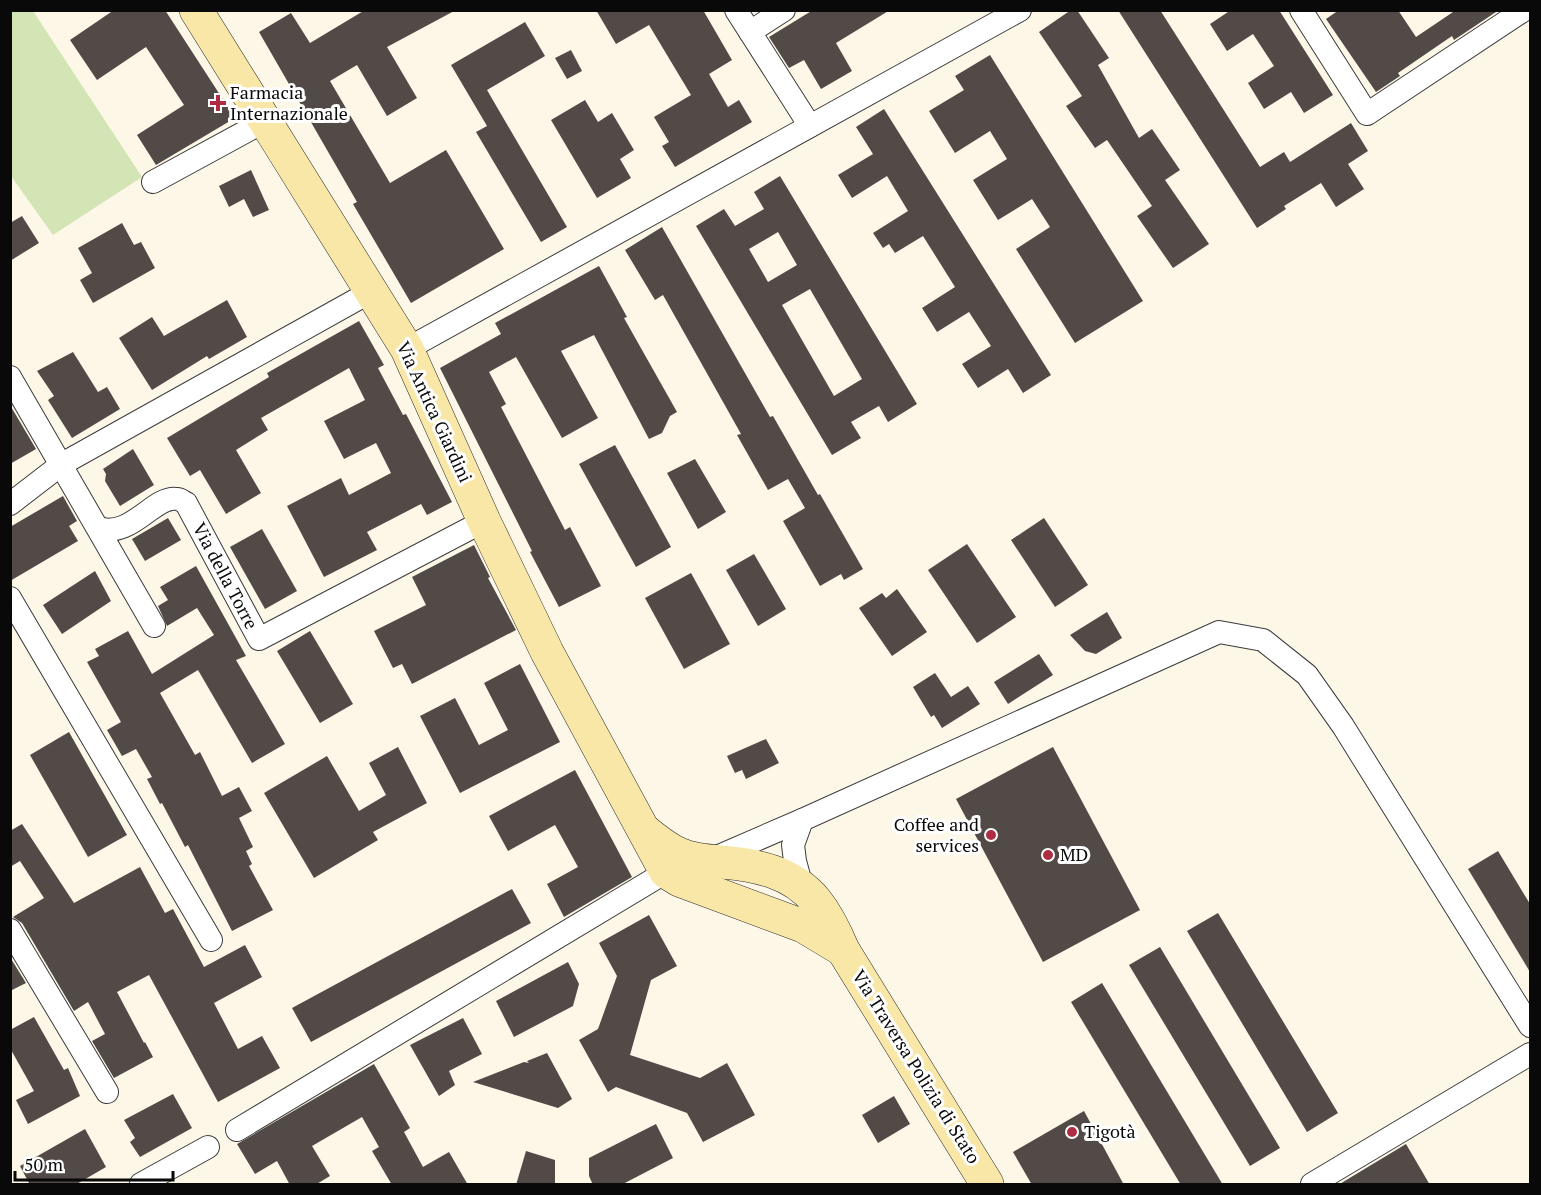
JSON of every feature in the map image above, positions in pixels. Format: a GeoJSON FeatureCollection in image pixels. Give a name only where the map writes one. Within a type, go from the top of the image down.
{"type":"FeatureCollection","features":[{"type":"Feature","properties":{"kind":"street","name":"Via Antica Giardini"},"geometry":{"type":"LineString","coordinates":[[196,10],[407,349],[484,521],[547,652],[644,830],[672,876]]}},
{"type":"Feature","properties":{"kind":"street"},"geometry":{"type":"LineString","coordinates":[[736,10],[810,126]]}},
{"type":"Feature","properties":{"kind":"street"},"geometry":{"type":"LineString","coordinates":[[750,32],[784,10]]}},
{"type":"Feature","properties":{"kind":"street"},"geometry":{"type":"LineString","coordinates":[[407,349],[1020,10]]}},
{"type":"Feature","properties":{"kind":"street"},"geometry":{"type":"LineString","coordinates":[[1301,10],[1366,114],[1524,10]]}},
{"type":"Feature","properties":{"kind":"street"},"geometry":{"type":"LineString","coordinates":[[153,183],[265,121]]}},
{"type":"Feature","properties":{"kind":"street"},"geometry":{"type":"LineString","coordinates":[[10,504],[62,464],[372,291]]}},
{"type":"Feature","properties":{"kind":"street"},"geometry":{"type":"LineString","coordinates":[[10,376],[154,626]]}},
{"type":"Feature","properties":{"kind":"street","name":"Via della Torre"},"geometry":{"type":"LineString","coordinates":[[98,528],[116,531],[167,501],[177,499],[186,503],[259,639],[484,521]]}},
{"type":"Feature","properties":{"kind":"street"},"geometry":{"type":"LineString","coordinates":[[10,598],[211,940]]}},
{"type":"Feature","properties":{"kind":"street"},"geometry":{"type":"LineString","coordinates":[[237,1130],[672,876],[720,862],[802,820],[1219,632],[1263,640],[1307,675],[1343,726],[1530,1026]]}},
{"type":"Feature","properties":{"kind":"street"},"geometry":{"type":"LineString","coordinates":[[780,918],[793,904],[802,886],[793,845],[802,820]]}},
{"type":"Feature","properties":{"kind":"street","name":"Via Antica Giardini"},"geometry":{"type":"LineString","coordinates":[[644,830],[662,845],[681,855],[759,867],[788,877],[802,886],[816,901],[830,920],[843,950]]}},
{"type":"Feature","properties":{"kind":"street"},"geometry":{"type":"LineString","coordinates":[[720,862],[725,879],[724,897]]}},
{"type":"Feature","properties":{"kind":"street"},"geometry":{"type":"LineString","coordinates":[[672,876],[803,926],[843,950]]}},
{"type":"Feature","properties":{"kind":"street"},"geometry":{"type":"LineString","coordinates":[[10,930],[107,1092]]}},
{"type":"Feature","properties":{"kind":"street","name":"Via Traversa Polizia di Stato"},"geometry":{"type":"LineString","coordinates":[[843,950],[987,1185]]}},
{"type":"Feature","properties":{"kind":"street"},"geometry":{"type":"LineString","coordinates":[[1312,1185],[1530,1054]]}},
{"type":"Feature","properties":{"kind":"street"},"geometry":{"type":"LineString","coordinates":[[141,1185],[208,1147]]}},
{"type":"Feature","properties":{"kind":"green space"},"geometry":{"type":"Polygon","coordinates":[[[10,11],[33,11],[142,177],[53,235],[11,176],[10,11]]]}},
{"type":"Feature","properties":{"kind":"building"},"geometry":{"type":"Polygon","coordinates":[[[114,10],[165,10],[235,118],[156,165],[137,135],[184,105],[146,47],[97,80],[70,40],[114,10]]]}},
{"type":"Feature","properties":{"kind":"building"},"geometry":{"type":"Polygon","coordinates":[[[365,10],[456,10],[387,47],[417,98],[387,116],[357,65],[330,81],[390,183],[446,150],[504,249],[411,303],[353,204],[357,202],[259,32],[291,13],[310,43],[365,10]]]}},
{"type":"Feature","properties":{"kind":"building"},"geometry":{"type":"Polygon","coordinates":[[[596,10],[703,10],[732,60],[709,74],[728,107],[739,100],[752,122],[675,167],[662,146],[669,142],[654,117],[691,95],[649,25],[616,44],[596,10]]]}},
{"type":"Feature","properties":{"kind":"building"},"geometry":{"type":"Polygon","coordinates":[[[813,10],[890,10],[836,43],[852,71],[821,89],[804,60],[789,68],[769,37],[813,10]]]}},
{"type":"Feature","properties":{"kind":"building"},"geometry":{"type":"Polygon","coordinates":[[[1071,10],[1077,10],[1109,58],[1098,65],[1139,138],[1152,129],[1180,170],[1165,180],[1209,244],[1173,268],[1137,216],[1152,206],[1107,140],[1095,148],[1066,106],[1082,96],[1039,32],[1071,10]]]}},
{"type":"Feature","properties":{"kind":"building"},"geometry":{"type":"Polygon","coordinates":[[[1118,10],[1160,10],[1260,167],[1284,152],[1290,162],[1351,123],[1368,151],[1348,164],[1364,189],[1336,207],[1321,183],[1284,206],[1286,209],[1257,228],[1118,10]]]}},
{"type":"Feature","properties":{"kind":"building"},"geometry":{"type":"Polygon","coordinates":[[[1231,10],[1279,10],[1333,95],[1304,113],[1291,92],[1264,109],[1248,83],[1274,66],[1253,34],[1227,51],[1210,24],[1231,10]]]}},
{"type":"Feature","properties":{"kind":"building"},"geometry":{"type":"Polygon","coordinates":[[[1339,10],[1398,10],[1416,37],[1456,10],[1499,10],[1454,40],[1452,36],[1398,73],[1400,76],[1376,92],[1326,19],[1339,10]]]}},
{"type":"Feature","properties":{"kind":"building"},"geometry":{"type":"Polygon","coordinates":[[[525,22],[545,56],[487,90],[567,227],[541,242],[476,132],[487,126],[451,65],[525,22]]]}},
{"type":"Feature","properties":{"kind":"building"},"geometry":{"type":"Polygon","coordinates":[[[571,50],[582,71],[567,79],[555,58],[571,50]]]}},
{"type":"Feature","properties":{"kind":"building"},"geometry":{"type":"Polygon","coordinates":[[[990,55],[1143,301],[1075,343],[1016,249],[1050,227],[1032,199],[998,220],[973,180],[1007,159],[990,131],[955,153],[929,111],[964,90],[955,76],[990,55]]]}},
{"type":"Feature","properties":{"kind":"building"},"geometry":{"type":"Polygon","coordinates":[[[585,100],[598,122],[612,113],[634,150],[620,159],[631,178],[597,198],[551,120],[585,100]]]}},
{"type":"Feature","properties":{"kind":"building"},"geometry":{"type":"Polygon","coordinates":[[[884,109],[1051,375],[1023,393],[1008,369],[978,388],[962,364],[991,346],[969,312],[937,332],[922,308],[955,287],[923,236],[895,253],[889,244],[883,248],[873,233],[908,211],[887,176],[852,198],[838,175],[873,154],[856,127],[884,109]]]}},
{"type":"Feature","properties":{"kind":"building"},"geometry":{"type":"Polygon","coordinates":[[[251,170],[269,210],[253,217],[244,199],[229,207],[219,186],[251,170]]]}},
{"type":"Feature","properties":{"kind":"building"},"geometry":{"type":"Polygon","coordinates":[[[780,176],[917,404],[888,422],[879,406],[851,422],[861,438],[832,455],[696,226],[724,209],[735,226],[764,209],[754,192],[780,176]],[[778,232],[749,249],[768,282],[797,265],[778,232]],[[810,289],[782,305],[834,396],[862,379],[810,289]]]}},
{"type":"Feature","properties":{"kind":"building"},"geometry":{"type":"Polygon","coordinates":[[[22,216],[39,243],[10,261],[10,223],[22,216]]]}},
{"type":"Feature","properties":{"kind":"building"},"geometry":{"type":"Polygon","coordinates":[[[122,223],[134,245],[141,242],[155,268],[93,303],[80,280],[92,273],[78,248],[122,223]]]}},
{"type":"Feature","properties":{"kind":"building"},"geometry":{"type":"Polygon","coordinates":[[[662,227],[770,417],[773,416],[863,569],[844,580],[841,574],[820,586],[783,521],[805,508],[788,479],[768,490],[737,435],[741,434],[663,295],[655,300],[625,250],[662,227]]]}},
{"type":"Feature","properties":{"kind":"building"},"geometry":{"type":"Polygon","coordinates":[[[599,266],[627,317],[624,318],[677,412],[670,416],[662,433],[649,439],[594,335],[561,351],[598,418],[562,438],[516,357],[489,372],[506,404],[501,407],[565,530],[570,527],[601,586],[559,607],[440,368],[501,334],[495,323],[599,266]]]}},
{"type":"Feature","properties":{"kind":"building"},"geometry":{"type":"Polygon","coordinates":[[[227,300],[247,337],[209,359],[207,356],[152,390],[119,338],[152,317],[164,336],[227,300]]]}},
{"type":"Feature","properties":{"kind":"building"},"geometry":{"type":"Polygon","coordinates":[[[359,321],[384,365],[378,368],[403,415],[406,414],[452,502],[427,515],[421,504],[367,532],[377,550],[324,577],[287,506],[341,478],[349,495],[391,473],[376,443],[344,459],[324,421],[365,400],[349,368],[261,418],[268,430],[236,450],[261,493],[226,514],[200,470],[190,476],[167,438],[269,377],[267,373],[359,321]]]}},
{"type":"Feature","properties":{"kind":"building"},"geometry":{"type":"Polygon","coordinates":[[[73,352],[98,392],[107,387],[120,409],[72,438],[48,400],[54,396],[37,371],[73,352]]]}},
{"type":"Feature","properties":{"kind":"building"},"geometry":{"type":"Polygon","coordinates":[[[10,405],[36,449],[10,464],[10,405]]]}},
{"type":"Feature","properties":{"kind":"building"},"geometry":{"type":"Polygon","coordinates":[[[615,445],[671,547],[636,567],[579,464],[615,445]]]}},
{"type":"Feature","properties":{"kind":"building"},"geometry":{"type":"Polygon","coordinates":[[[133,449],[154,485],[120,506],[105,481],[106,474],[103,469],[133,449]]]}},
{"type":"Feature","properties":{"kind":"building"},"geometry":{"type":"Polygon","coordinates":[[[695,459],[726,512],[698,529],[667,473],[695,459]]]}},
{"type":"Feature","properties":{"kind":"building"},"geometry":{"type":"Polygon","coordinates":[[[63,496],[77,521],[69,526],[78,541],[10,581],[10,527],[63,496]]]}},
{"type":"Feature","properties":{"kind":"building"},"geometry":{"type":"Polygon","coordinates":[[[168,518],[181,540],[145,561],[132,539],[168,518]]]}},
{"type":"Feature","properties":{"kind":"building"},"geometry":{"type":"Polygon","coordinates":[[[1044,518],[1088,585],[1055,607],[1011,540],[1044,518]]]}},
{"type":"Feature","properties":{"kind":"building"},"geometry":{"type":"Polygon","coordinates":[[[262,529],[297,591],[265,609],[230,547],[262,529]]]}},
{"type":"Feature","properties":{"kind":"building"},"geometry":{"type":"Polygon","coordinates":[[[967,544],[1016,617],[977,643],[928,570],[967,544]]]}},
{"type":"Feature","properties":{"kind":"building"},"geometry":{"type":"Polygon","coordinates":[[[474,545],[490,577],[488,578],[516,630],[412,684],[402,664],[393,668],[374,631],[426,605],[412,577],[474,545]]]}},
{"type":"Feature","properties":{"kind":"building"},"geometry":{"type":"Polygon","coordinates":[[[754,554],[786,609],[758,626],[726,570],[754,554]]]}},
{"type":"Feature","properties":{"kind":"building"},"geometry":{"type":"Polygon","coordinates":[[[196,566],[246,656],[236,660],[285,744],[252,763],[198,670],[160,693],[195,755],[200,752],[222,796],[239,787],[252,811],[239,818],[253,847],[246,851],[252,864],[249,866],[273,910],[232,931],[188,845],[185,847],[162,803],[160,804],[147,779],[152,777],[136,749],[122,756],[107,730],[121,722],[87,662],[99,656],[95,649],[128,631],[152,674],[214,635],[197,608],[167,626],[158,606],[168,600],[160,587],[196,566]]]}},
{"type":"Feature","properties":{"kind":"building"},"geometry":{"type":"Polygon","coordinates":[[[95,571],[111,601],[62,634],[43,605],[95,571]]]}},
{"type":"Feature","properties":{"kind":"building"},"geometry":{"type":"Polygon","coordinates":[[[691,573],[730,644],[684,669],[645,598],[691,573]]]}},
{"type":"Feature","properties":{"kind":"building"},"geometry":{"type":"Polygon","coordinates":[[[897,589],[927,632],[892,656],[859,608],[882,593],[886,598],[897,589]]]}},
{"type":"Feature","properties":{"kind":"building"},"geometry":{"type":"Polygon","coordinates":[[[1107,612],[1122,638],[1096,654],[1085,651],[1070,635],[1107,612]]]}},
{"type":"Feature","properties":{"kind":"building"},"geometry":{"type":"Polygon","coordinates":[[[310,631],[353,704],[320,723],[277,651],[310,631]]]}},
{"type":"Feature","properties":{"kind":"building"},"geometry":{"type":"Polygon","coordinates":[[[1039,654],[1053,675],[1008,704],[994,682],[1039,654]]]}},
{"type":"Feature","properties":{"kind":"building"},"geometry":{"type":"Polygon","coordinates":[[[520,664],[560,742],[460,793],[420,716],[455,698],[479,745],[508,730],[484,683],[520,664]]]}},
{"type":"Feature","properties":{"kind":"building"},"geometry":{"type":"Polygon","coordinates":[[[935,673],[951,697],[968,686],[980,704],[942,728],[934,715],[931,717],[913,687],[935,673]]]}},
{"type":"Feature","properties":{"kind":"building"},"geometry":{"type":"Polygon","coordinates":[[[69,732],[127,835],[88,857],[30,755],[69,732]]]}},
{"type":"Feature","properties":{"kind":"building"},"geometry":{"type":"Polygon","coordinates":[[[766,739],[779,763],[746,779],[742,770],[735,773],[727,756],[766,739]]]}},
{"type":"Feature","properties":{"kind":"building"},"geometry":{"type":"Polygon","coordinates":[[[398,747],[427,803],[373,832],[378,840],[314,878],[264,793],[327,756],[359,811],[386,795],[369,763],[398,747]]]}},
{"type":"Feature","properties":{"kind":"building","name":"MD"},"geometry":{"type":"Polygon","coordinates":[[[1053,747],[1140,910],[1043,962],[956,799],[1053,747]]]}},
{"type":"Feature","properties":{"kind":"building"},"geometry":{"type":"Polygon","coordinates":[[[575,770],[632,877],[564,917],[547,884],[578,867],[555,825],[508,851],[489,816],[575,770]]]}},
{"type":"Feature","properties":{"kind":"building"},"geometry":{"type":"Polygon","coordinates":[[[22,824],[74,903],[140,867],[165,913],[173,909],[204,967],[245,945],[262,977],[214,1003],[238,1049],[262,1036],[280,1068],[218,1102],[149,975],[117,992],[153,1057],[114,1078],[92,1041],[105,1034],[88,1002],[74,1011],[22,923],[13,917],[44,898],[20,861],[10,867],[10,831],[22,824]]]}},
{"type":"Feature","properties":{"kind":"building"},"geometry":{"type":"Polygon","coordinates":[[[1498,851],[1530,904],[1530,972],[1468,869],[1498,851]]]}},
{"type":"Feature","properties":{"kind":"building"},"geometry":{"type":"Polygon","coordinates":[[[512,889],[531,923],[311,1042],[292,1008],[512,889]]]}},
{"type":"Feature","properties":{"kind":"building"},"geometry":{"type":"Polygon","coordinates":[[[1218,913],[1338,1113],[1307,1132],[1187,931],[1218,913]]]}},
{"type":"Feature","properties":{"kind":"building"},"geometry":{"type":"Polygon","coordinates":[[[649,915],[677,966],[651,980],[630,1055],[700,1078],[727,1063],[755,1115],[703,1142],[687,1113],[616,1087],[608,1092],[579,1040],[598,1029],[617,976],[599,943],[649,915]]]}},
{"type":"Feature","properties":{"kind":"building"},"geometry":{"type":"Polygon","coordinates":[[[1160,947],[1280,1148],[1250,1166],[1129,965],[1160,947]]]}},
{"type":"Feature","properties":{"kind":"building"},"geometry":{"type":"Polygon","coordinates":[[[10,957],[26,983],[10,991],[10,957]]]}},
{"type":"Feature","properties":{"kind":"building"},"geometry":{"type":"Polygon","coordinates":[[[568,962],[579,984],[573,1006],[514,1037],[496,1001],[568,962]]]}},
{"type":"Feature","properties":{"kind":"building"},"geometry":{"type":"Polygon","coordinates":[[[1102,983],[1223,1185],[1181,1185],[1071,1002],[1102,983]]]}},
{"type":"Feature","properties":{"kind":"building"},"geometry":{"type":"Polygon","coordinates":[[[34,1017],[64,1070],[68,1068],[80,1096],[28,1124],[16,1100],[34,1091],[10,1048],[10,1030],[34,1017]]]}},
{"type":"Feature","properties":{"kind":"building"},"geometry":{"type":"Polygon","coordinates":[[[463,1018],[482,1054],[449,1071],[455,1085],[439,1096],[410,1045],[463,1018]]]}},
{"type":"Feature","properties":{"kind":"building"},"geometry":{"type":"Polygon","coordinates":[[[547,1053],[572,1099],[558,1108],[473,1082],[524,1062],[529,1063],[527,1061],[547,1053]]]}},
{"type":"Feature","properties":{"kind":"building"},"geometry":{"type":"Polygon","coordinates":[[[374,1064],[410,1128],[404,1132],[423,1167],[449,1152],[468,1185],[392,1185],[372,1151],[379,1147],[362,1117],[312,1146],[330,1176],[315,1185],[290,1185],[277,1161],[255,1174],[237,1144],[374,1064]]]}},
{"type":"Feature","properties":{"kind":"building"},"geometry":{"type":"Polygon","coordinates":[[[173,1094],[192,1128],[140,1157],[130,1142],[135,1138],[124,1120],[173,1094]]]}},
{"type":"Feature","properties":{"kind":"building"},"geometry":{"type":"Polygon","coordinates":[[[894,1096],[910,1124],[878,1143],[862,1115],[894,1096]]]}},
{"type":"Feature","properties":{"kind":"building","name":"Tigotà"},"geometry":{"type":"Polygon","coordinates":[[[1084,1111],[1124,1185],[1032,1185],[1013,1152],[1084,1111]]]}},
{"type":"Feature","properties":{"kind":"building"},"geometry":{"type":"Polygon","coordinates":[[[656,1124],[673,1158],[621,1185],[593,1185],[589,1176],[589,1158],[656,1124]]]}},
{"type":"Feature","properties":{"kind":"building"},"geometry":{"type":"Polygon","coordinates":[[[85,1129],[106,1167],[75,1185],[30,1185],[20,1166],[85,1129]]]}},
{"type":"Feature","properties":{"kind":"building"},"geometry":{"type":"Polygon","coordinates":[[[1406,1144],[1430,1185],[1338,1185],[1406,1144]]]}},
{"type":"Feature","properties":{"kind":"building"},"geometry":{"type":"Polygon","coordinates":[[[526,1151],[555,1160],[555,1185],[516,1185],[526,1151]]]}},
{"type":"Feature","properties":{"kind":"place","name":"Farmacia Internazionale"},"geometry":{"type":"Point","coordinates":[218,103]}},
{"type":"Feature","properties":{"kind":"place","name":"Coffee and services"},"geometry":{"type":"Point","coordinates":[991,835]}},
{"type":"Feature","properties":{"kind":"place","name":"MD"},"geometry":{"type":"Point","coordinates":[1048,855]}},
{"type":"Feature","properties":{"kind":"place","name":"Tigotà"},"geometry":{"type":"Point","coordinates":[1072,1132]}}]}
